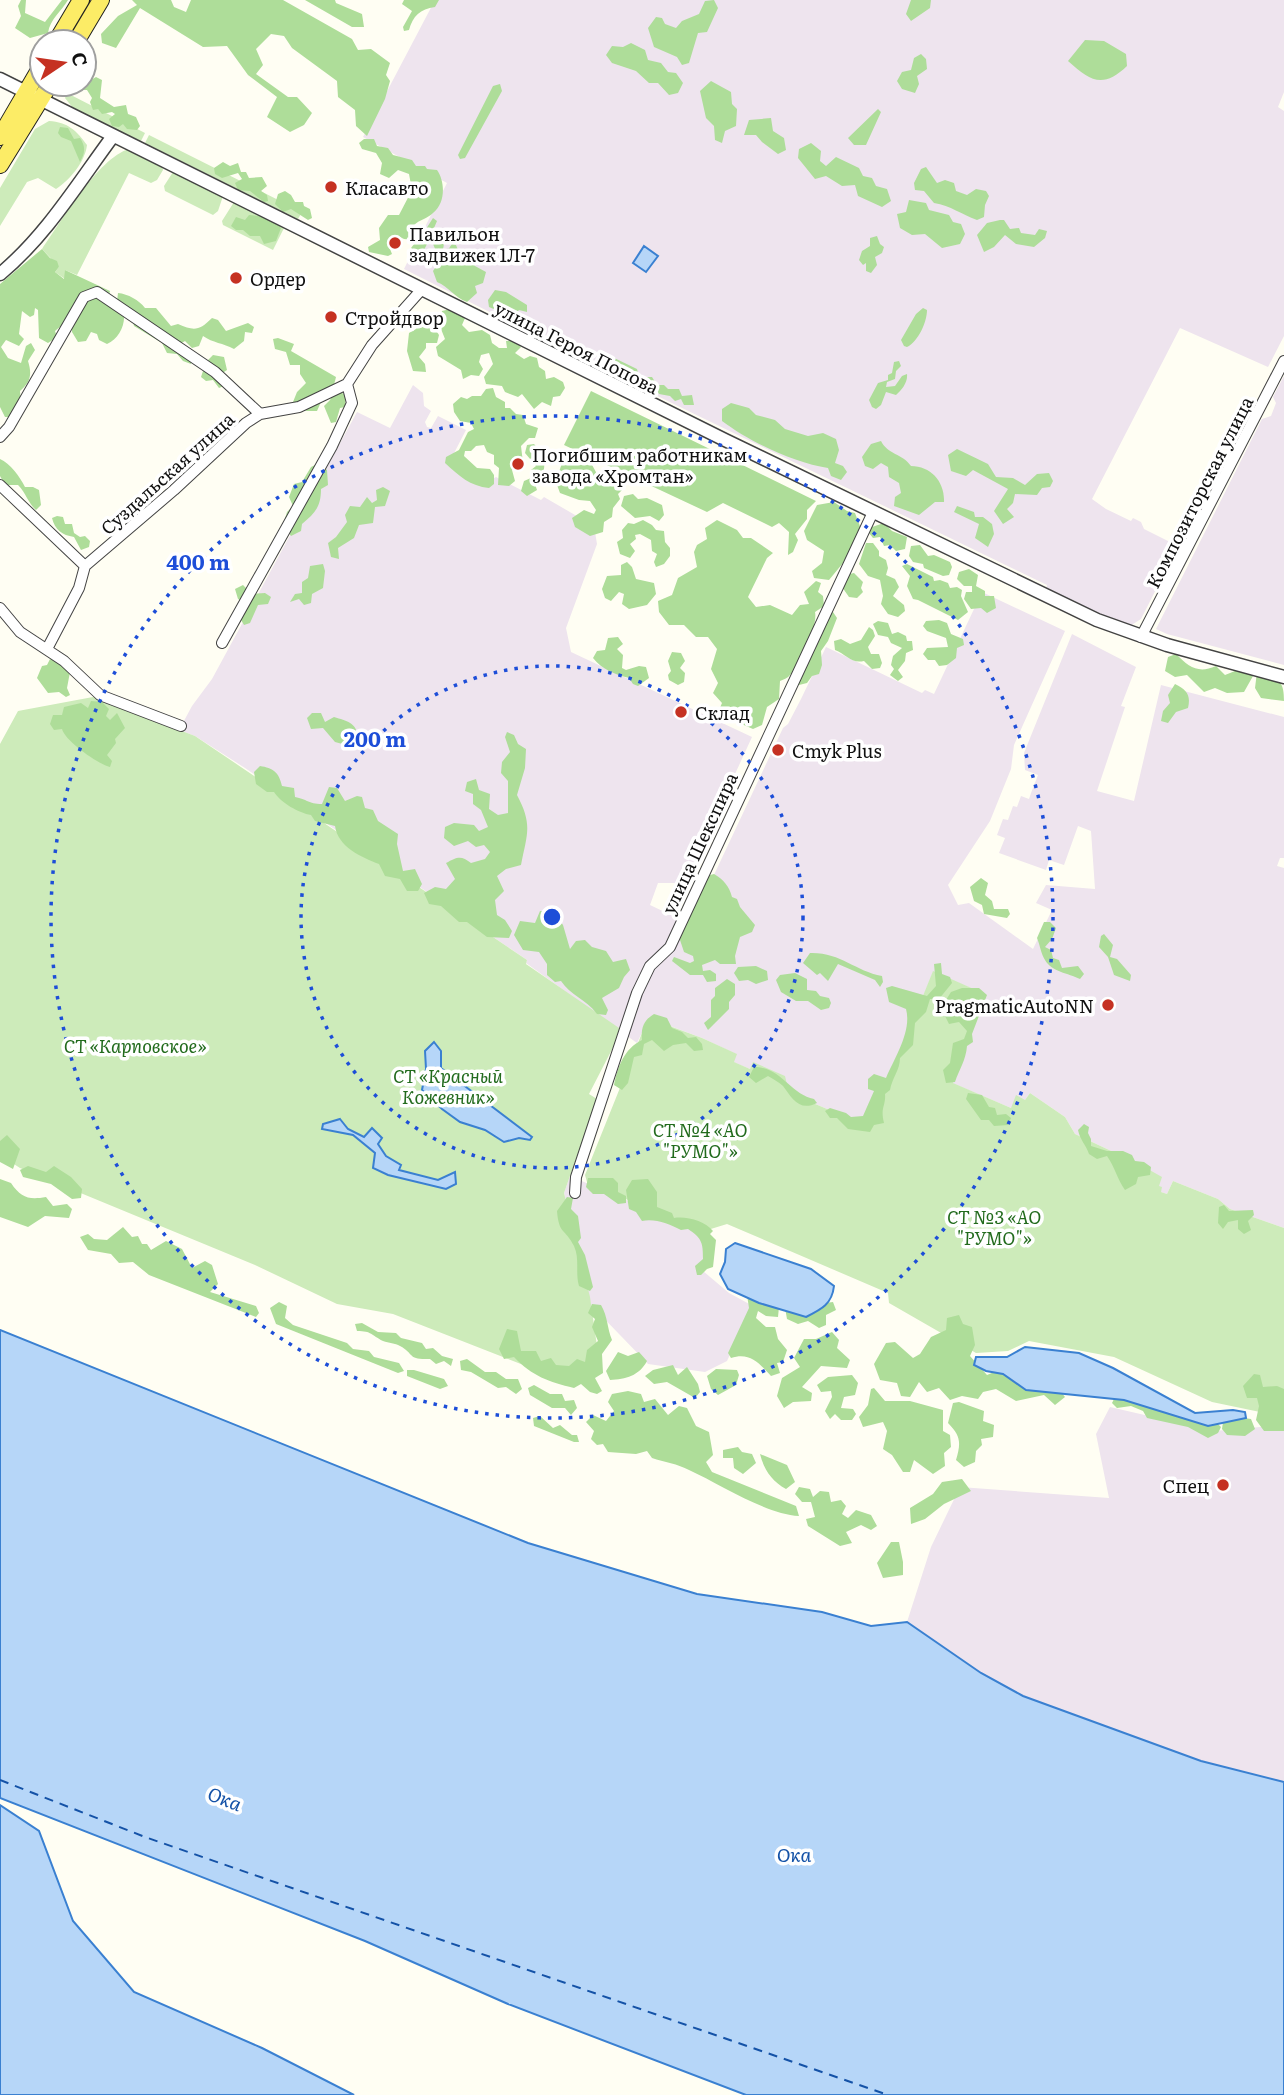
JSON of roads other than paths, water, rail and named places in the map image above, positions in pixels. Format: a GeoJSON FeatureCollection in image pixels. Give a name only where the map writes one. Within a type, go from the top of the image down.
{"type":"FeatureCollection","features":[{"type":"Feature","properties":{"kind":"main road"},"geometry":{"type":"LineString","coordinates":[[64,28],[81,0]]}},
{"type":"Feature","properties":{"kind":"main road"},"geometry":{"type":"LineString","coordinates":[[84,28],[101,0]]}},
{"type":"Feature","properties":{"kind":"main road"},"geometry":{"type":"LineString","coordinates":[[0,137],[31,98]]}},
{"type":"Feature","properties":{"kind":"main road"},"geometry":{"type":"LineString","coordinates":[[0,165],[32,98]]}},
{"type":"Feature","properties":{"kind":"street","name":"улица Героя Попова"},"geometry":{"type":"LineString","coordinates":[[0,79],[28,93]]}},
{"type":"Feature","properties":{"kind":"street","name":"улица Героя Попова"},"geometry":{"type":"LineString","coordinates":[[39,98],[714,435],[1097,620],[1141,637],[1284,677]]}},
{"type":"Feature","properties":{"kind":"street"},"geometry":{"type":"LineString","coordinates":[[2,269],[41,233],[113,135]]}},
{"type":"Feature","properties":{"kind":"street"},"geometry":{"type":"LineString","coordinates":[[222,643],[332,446],[352,403],[348,384],[372,345],[422,289]]}},
{"type":"Feature","properties":{"kind":"street"},"geometry":{"type":"LineString","coordinates":[[0,437],[9,427],[85,297],[97,292],[215,372],[260,414]]}},
{"type":"Feature","properties":{"kind":"street","name":"Композиторская улица"},"geometry":{"type":"LineString","coordinates":[[1141,637],[1284,361]]}},
{"type":"Feature","properties":{"kind":"street","name":"Суздальская улица"},"geometry":{"type":"LineString","coordinates":[[85,566],[174,490],[246,423],[260,414],[299,407],[348,384]]}},
{"type":"Feature","properties":{"kind":"street"},"geometry":{"type":"LineString","coordinates":[[0,485],[85,566],[79,589],[47,649]]}},
{"type":"Feature","properties":{"kind":"street","name":"улица Шекспира"},"geometry":{"type":"LineString","coordinates":[[575,1193],[576,1177],[637,993],[650,966],[670,947],[873,512]]}},
{"type":"Feature","properties":{"kind":"street"},"geometry":{"type":"LineString","coordinates":[[0,608],[20,632],[64,661],[100,695],[181,726]]}},
{"type":"Feature","properties":{"kind":"water"},"geometry":{"type":"Polygon","coordinates":[[[644,246],[658,256],[646,272],[633,263],[644,246]]]}},
{"type":"Feature","properties":{"kind":"water"},"geometry":{"type":"Polygon","coordinates":[[[434,1042],[441,1051],[441,1068],[532,1137],[530,1140],[519,1138],[504,1142],[485,1130],[460,1122],[422,1090],[426,1069],[425,1051],[434,1042]]]}},
{"type":"Feature","properties":{"kind":"water"},"geometry":{"type":"Polygon","coordinates":[[[340,1119],[348,1129],[364,1137],[372,1128],[382,1138],[378,1144],[386,1156],[401,1165],[399,1170],[438,1180],[455,1172],[456,1184],[446,1189],[388,1175],[373,1168],[375,1153],[353,1135],[322,1129],[323,1124],[340,1119]]]}},
{"type":"Feature","properties":{"kind":"water"},"geometry":{"type":"Polygon","coordinates":[[[735,1243],[811,1269],[834,1286],[828,1302],[806,1317],[759,1303],[728,1289],[720,1274],[726,1249],[735,1243]]]}},
{"type":"Feature","properties":{"kind":"water","name":"Ока"},"geometry":{"type":"Polygon","coordinates":[[[0,1330],[528,1543],[697,1594],[822,1612],[871,1626],[907,1622],[981,1673],[1023,1696],[1201,1761],[1284,1782],[1284,2095],[746,2095],[508,2004],[365,1941],[0,1798],[0,1330]]]}},
{"type":"Feature","properties":{"kind":"water"},"geometry":{"type":"Polygon","coordinates":[[[1025,1347],[1079,1353],[1113,1368],[1195,1413],[1233,1410],[1245,1412],[1246,1418],[1208,1426],[1124,1400],[1026,1390],[1003,1374],[986,1371],[974,1365],[976,1357],[1007,1357],[1025,1347]]]}},
{"type":"Feature","properties":{"kind":"water"},"geometry":{"type":"Polygon","coordinates":[[[0,1805],[39,1831],[73,1921],[134,1992],[262,2048],[354,2095],[0,2095],[0,1805]]]}},
{"type":"Feature","properties":{"kind":"place","name":"Класавто"},"geometry":{"type":"Point","coordinates":[331,187]}},
{"type":"Feature","properties":{"kind":"place","name":"Павильон задвижек 1Л-7"},"geometry":{"type":"Point","coordinates":[395,243]}},
{"type":"Feature","properties":{"kind":"place","name":"Ордер"},"geometry":{"type":"Point","coordinates":[236,278]}},
{"type":"Feature","properties":{"kind":"place","name":"Стройдвор"},"geometry":{"type":"Point","coordinates":[331,317]}},
{"type":"Feature","properties":{"kind":"place","name":"Погибшим работникам завода «Хромтан»"},"geometry":{"type":"Point","coordinates":[518,464]}},
{"type":"Feature","properties":{"kind":"place","name":"Склад"},"geometry":{"type":"Point","coordinates":[681,712]}},
{"type":"Feature","properties":{"kind":"place","name":"Cmyk Plus"},"geometry":{"type":"Point","coordinates":[778,750]}},
{"type":"Feature","properties":{"kind":"place","name":"PragmaticAutoNN"},"geometry":{"type":"Point","coordinates":[1108,1005]}},
{"type":"Feature","properties":{"kind":"place","name":"Спец"},"geometry":{"type":"Point","coordinates":[1223,1485]}},
{"type":"Feature","properties":{"kind":"park label","name":"СТ «Карповское»"},"geometry":{"type":"Point","coordinates":[135,1045]}},
{"type":"Feature","properties":{"kind":"park label","name":"СТ «Красный Кожевник»"},"geometry":{"type":"Point","coordinates":[448,1085]}},
{"type":"Feature","properties":{"kind":"park label","name":"СТ №4 «АО \"РУМО\"»"},"geometry":{"type":"Point","coordinates":[700,1139]}},
{"type":"Feature","properties":{"kind":"park label","name":"СТ №3 «АО \"РУМО\"»"},"geometry":{"type":"Point","coordinates":[994,1226]}}]}
